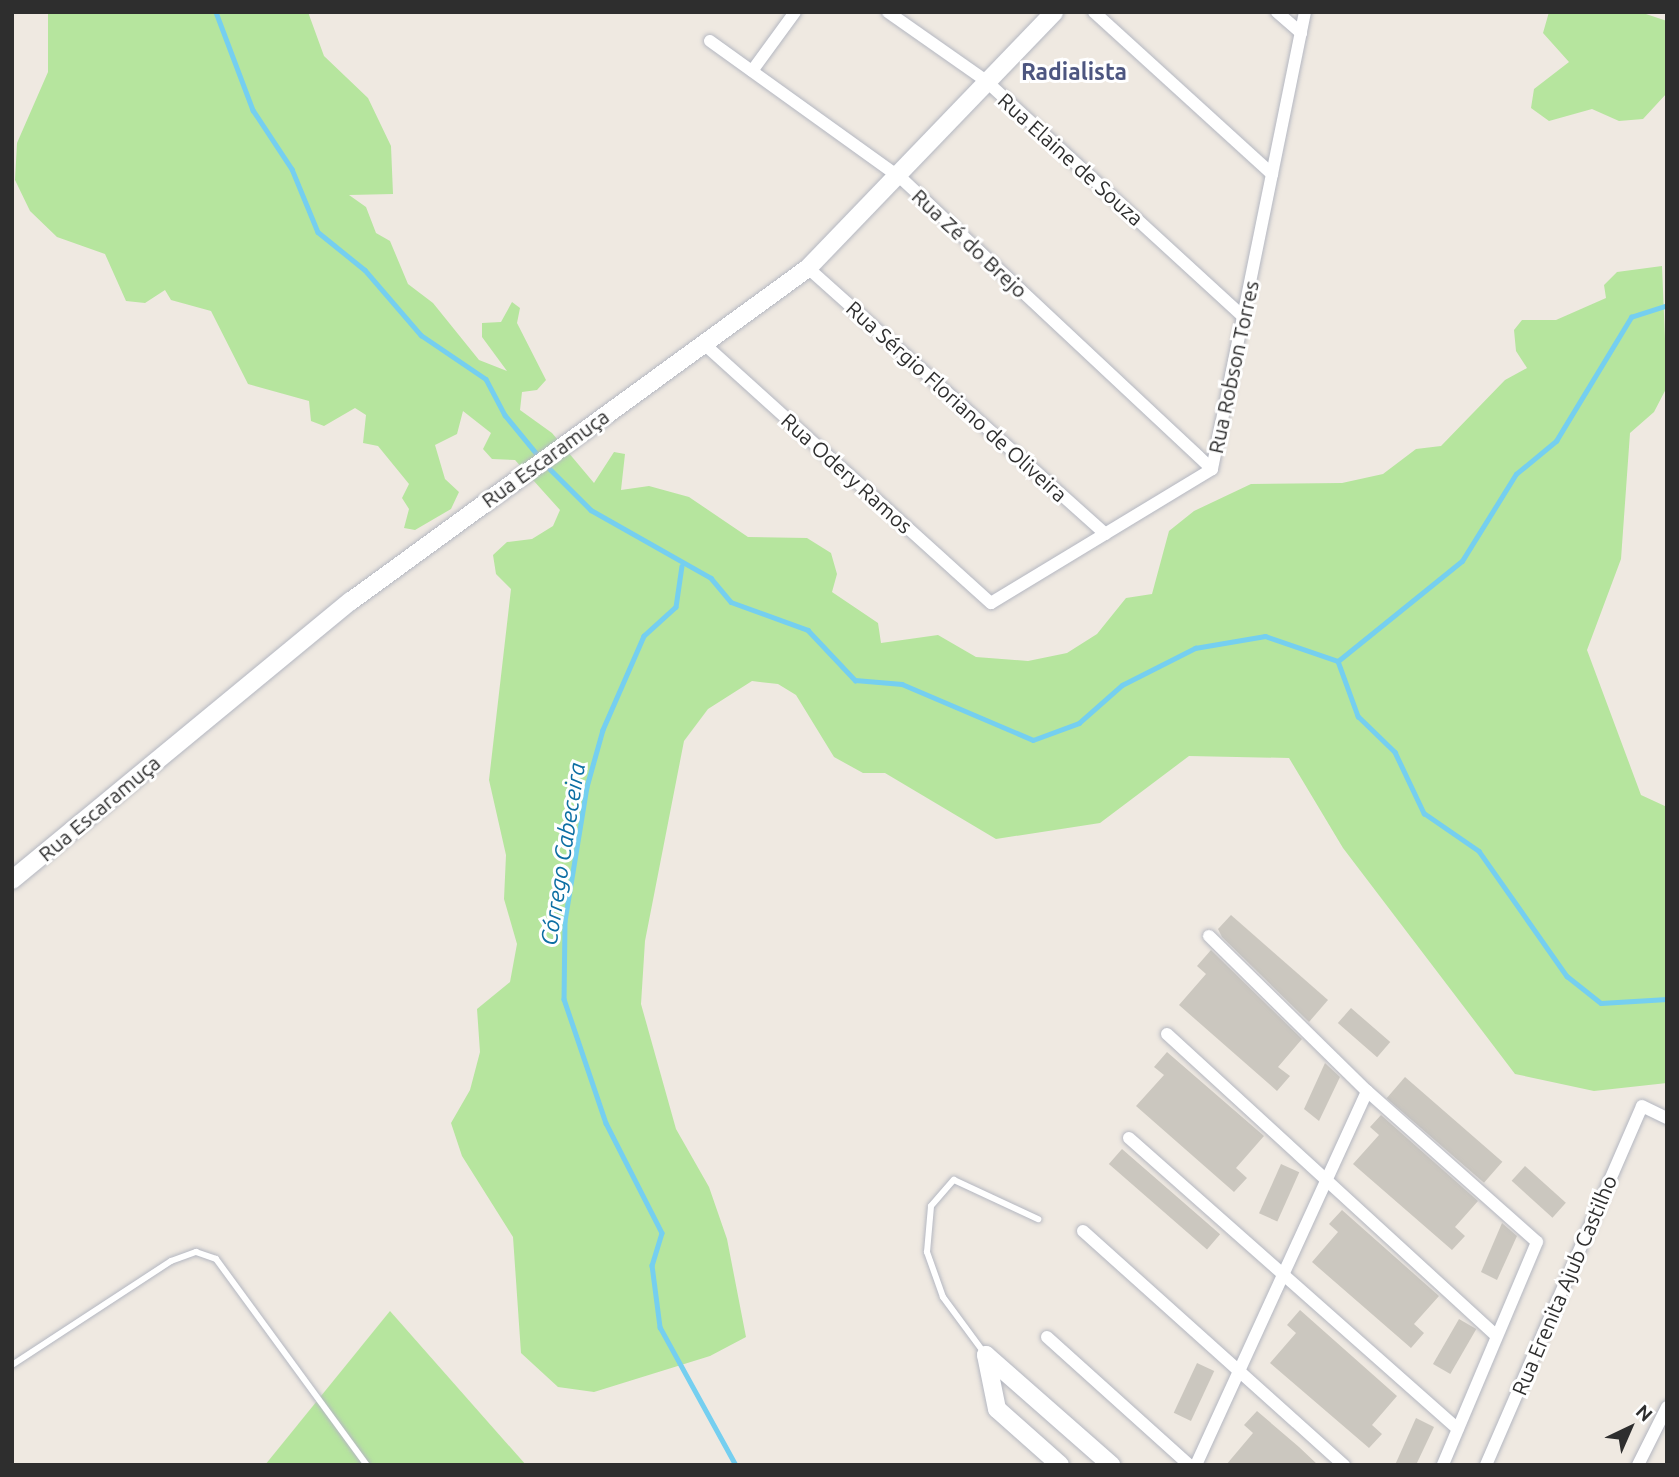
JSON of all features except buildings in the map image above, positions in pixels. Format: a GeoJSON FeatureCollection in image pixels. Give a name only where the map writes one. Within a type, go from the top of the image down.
{"type":"FeatureCollection","features":[{"type":"Feature","properties":{"kind":"street"},"geometry":{"type":"LineString","coordinates":[[752,71],[795,12]]}},
{"type":"Feature","properties":{"kind":"street","name":"Rua Elaine de Souza"},"geometry":{"type":"LineString","coordinates":[[888,12],[986,81],[1245,318]]}},
{"type":"Feature","properties":{"kind":"street","name":"Rua Escaramuça"},"geometry":{"type":"LineString","coordinates":[[12,880],[341,609],[808,268],[901,178],[986,81],[1054,12]]}},
{"type":"Feature","properties":{"kind":"street"},"geometry":{"type":"LineString","coordinates":[[1094,12],[1272,174]]}},
{"type":"Feature","properties":{"kind":"street"},"geometry":{"type":"LineString","coordinates":[[1277,12],[1301,33]]}},
{"type":"Feature","properties":{"kind":"street","name":"Rua Robson Torres"},"geometry":{"type":"LineString","coordinates":[[992,603],[1212,469],[1245,318],[1305,12]]}},
{"type":"Feature","properties":{"kind":"street","name":"Rua Zé do Brejo"},"geometry":{"type":"LineString","coordinates":[[710,41],[901,178],[1212,469]]}},
{"type":"Feature","properties":{"kind":"street","name":"Rua Sérgio Floriano de Oliveira"},"geometry":{"type":"LineString","coordinates":[[808,268],[1105,534]]}},
{"type":"Feature","properties":{"kind":"street","name":"Rua Odery Ramos"},"geometry":{"type":"LineString","coordinates":[[702,344],[992,603]]}},
{"type":"Feature","properties":{"kind":"street"},"geometry":{"type":"LineString","coordinates":[[1209,936],[1367,1091],[1537,1242],[1443,1465]]}},
{"type":"Feature","properties":{"kind":"street"},"geometry":{"type":"LineString","coordinates":[[1167,1034],[1497,1336]]}},
{"type":"Feature","properties":{"kind":"street"},"geometry":{"type":"LineString","coordinates":[[1196,1465],[1367,1091]]}},
{"type":"Feature","properties":{"kind":"street","name":"Rua Erenita Ajub Castilho"},"geometry":{"type":"LineString","coordinates":[[1486,1465],[1642,1106],[1667,1118]]}},
{"type":"Feature","properties":{"kind":"street"},"geometry":{"type":"LineString","coordinates":[[1129,1138],[1282,1277],[1458,1429]]}},
{"type":"Feature","properties":{"kind":"street"},"geometry":{"type":"LineString","coordinates":[[1083,1231],[1344,1465]]}},
{"type":"Feature","properties":{"kind":"street"},"geometry":{"type":"LineString","coordinates":[[1047,1337],[1179,1462]]}},
{"type":"Feature","properties":{"kind":"street"},"geometry":{"type":"LineString","coordinates":[[986,1355],[997,1409],[1060,1465]]}},
{"type":"Feature","properties":{"kind":"street"},"geometry":{"type":"LineString","coordinates":[[986,1355],[1111,1465]]}},
{"type":"Feature","properties":{"kind":"street"},"geometry":{"type":"LineString","coordinates":[[1639,1465],[1667,1407]]}},
{"type":"Feature","properties":{"kind":"lane"},"geometry":{"type":"LineString","coordinates":[[986,1355],[939,1285],[926,1252],[932,1206],[954,1180],[1038,1219]]}},
{"type":"Feature","properties":{"kind":"lane"},"geometry":{"type":"LineString","coordinates":[[12,1365],[171,1261],[196,1252],[215,1259],[367,1465]]}},
{"type":"Feature","properties":{"kind":"green space"},"geometry":{"type":"Polygon","coordinates":[[[48,12],[308,12],[324,56],[368,98],[391,146],[393,194],[349,195],[366,207],[376,233],[390,241],[408,284],[433,303],[479,360],[507,371],[482,337],[482,323],[501,322],[512,302],[520,308],[517,323],[546,380],[537,390],[522,392],[520,410],[552,433],[594,483],[614,452],[625,454],[621,490],[649,486],[689,497],[748,537],[807,538],[831,553],[837,574],[832,592],[878,623],[881,643],[938,635],[976,657],[1028,661],[1067,653],[1097,634],[1126,598],[1152,594],[1169,531],[1194,511],[1251,484],[1342,483],[1383,474],[1416,449],[1441,446],[1505,380],[1527,368],[1516,351],[1514,330],[1522,320],[1556,320],[1606,298],[1604,285],[1617,272],[1662,266],[1667,387],[1654,412],[1630,433],[1621,559],[1587,650],[1641,795],[1667,807],[1667,1083],[1594,1091],[1515,1074],[1343,848],[1289,758],[1189,756],[1100,823],[996,839],[885,773],[863,773],[834,757],[796,695],[778,684],[752,681],[708,709],[684,741],[645,941],[641,1004],[676,1129],[709,1187],[727,1239],[746,1337],[710,1356],[594,1392],[558,1387],[521,1353],[513,1237],[462,1156],[451,1123],[470,1090],[480,1052],[477,1009],[510,982],[517,944],[504,899],[506,855],[489,780],[511,589],[496,574],[493,555],[507,542],[532,539],[553,526],[560,510],[515,460],[492,459],[483,449],[491,433],[463,411],[457,434],[435,445],[445,479],[459,492],[451,509],[415,530],[404,528],[409,509],[402,498],[409,484],[378,446],[363,443],[366,415],[355,408],[324,426],[311,421],[309,401],[248,384],[211,311],[171,300],[165,290],[145,303],[126,301],[105,254],[57,237],[30,211],[15,180],[17,143],[48,72],[48,12]]]}},
{"type":"Feature","properties":{"kind":"green space"},"geometry":{"type":"Polygon","coordinates":[[[1549,12],[1640,12],[1667,21],[1667,93],[1643,119],[1619,121],[1592,109],[1549,121],[1531,108],[1534,89],[1569,62],[1543,33],[1549,12]]]}},
{"type":"Feature","properties":{"kind":"green space"},"geometry":{"type":"Polygon","coordinates":[[[390,1311],[526,1465],[265,1465],[390,1311]]]}},
{"type":"Feature","properties":{"kind":"waterway"},"geometry":{"type":"LineString","coordinates":[[216,12],[253,110],[292,169],[318,232],[365,270],[421,335],[486,379],[505,415],[541,459]]}},
{"type":"Feature","properties":{"kind":"waterway"},"geometry":{"type":"LineString","coordinates":[[1338,661],[1462,561],[1516,474],[1556,441],[1631,317],[1667,305]]}},
{"type":"Feature","properties":{"kind":"waterway"},"geometry":{"type":"LineString","coordinates":[[547,466],[591,510],[711,578],[731,602],[808,630],[855,680],[902,684],[1033,740],[1079,723],[1122,685],[1195,648],[1265,636],[1338,661]]}},
{"type":"Feature","properties":{"kind":"waterway","name":"Córrego Cabeceira"},"geometry":{"type":"LineString","coordinates":[[682,566],[676,607],[644,636],[603,730],[587,787],[565,921],[564,999],[606,1123],[662,1233],[652,1265],[660,1327],[736,1465]]}},
{"type":"Feature","properties":{"kind":"waterway"},"geometry":{"type":"LineString","coordinates":[[1338,661],[1358,716],[1395,752],[1424,813],[1479,851],[1567,976],[1601,1003],[1667,999]]}},
{"type":"Feature","properties":{"kind":"district","name":"Radialista"},"geometry":{"type":"Point","coordinates":[1074,72]}}]}
